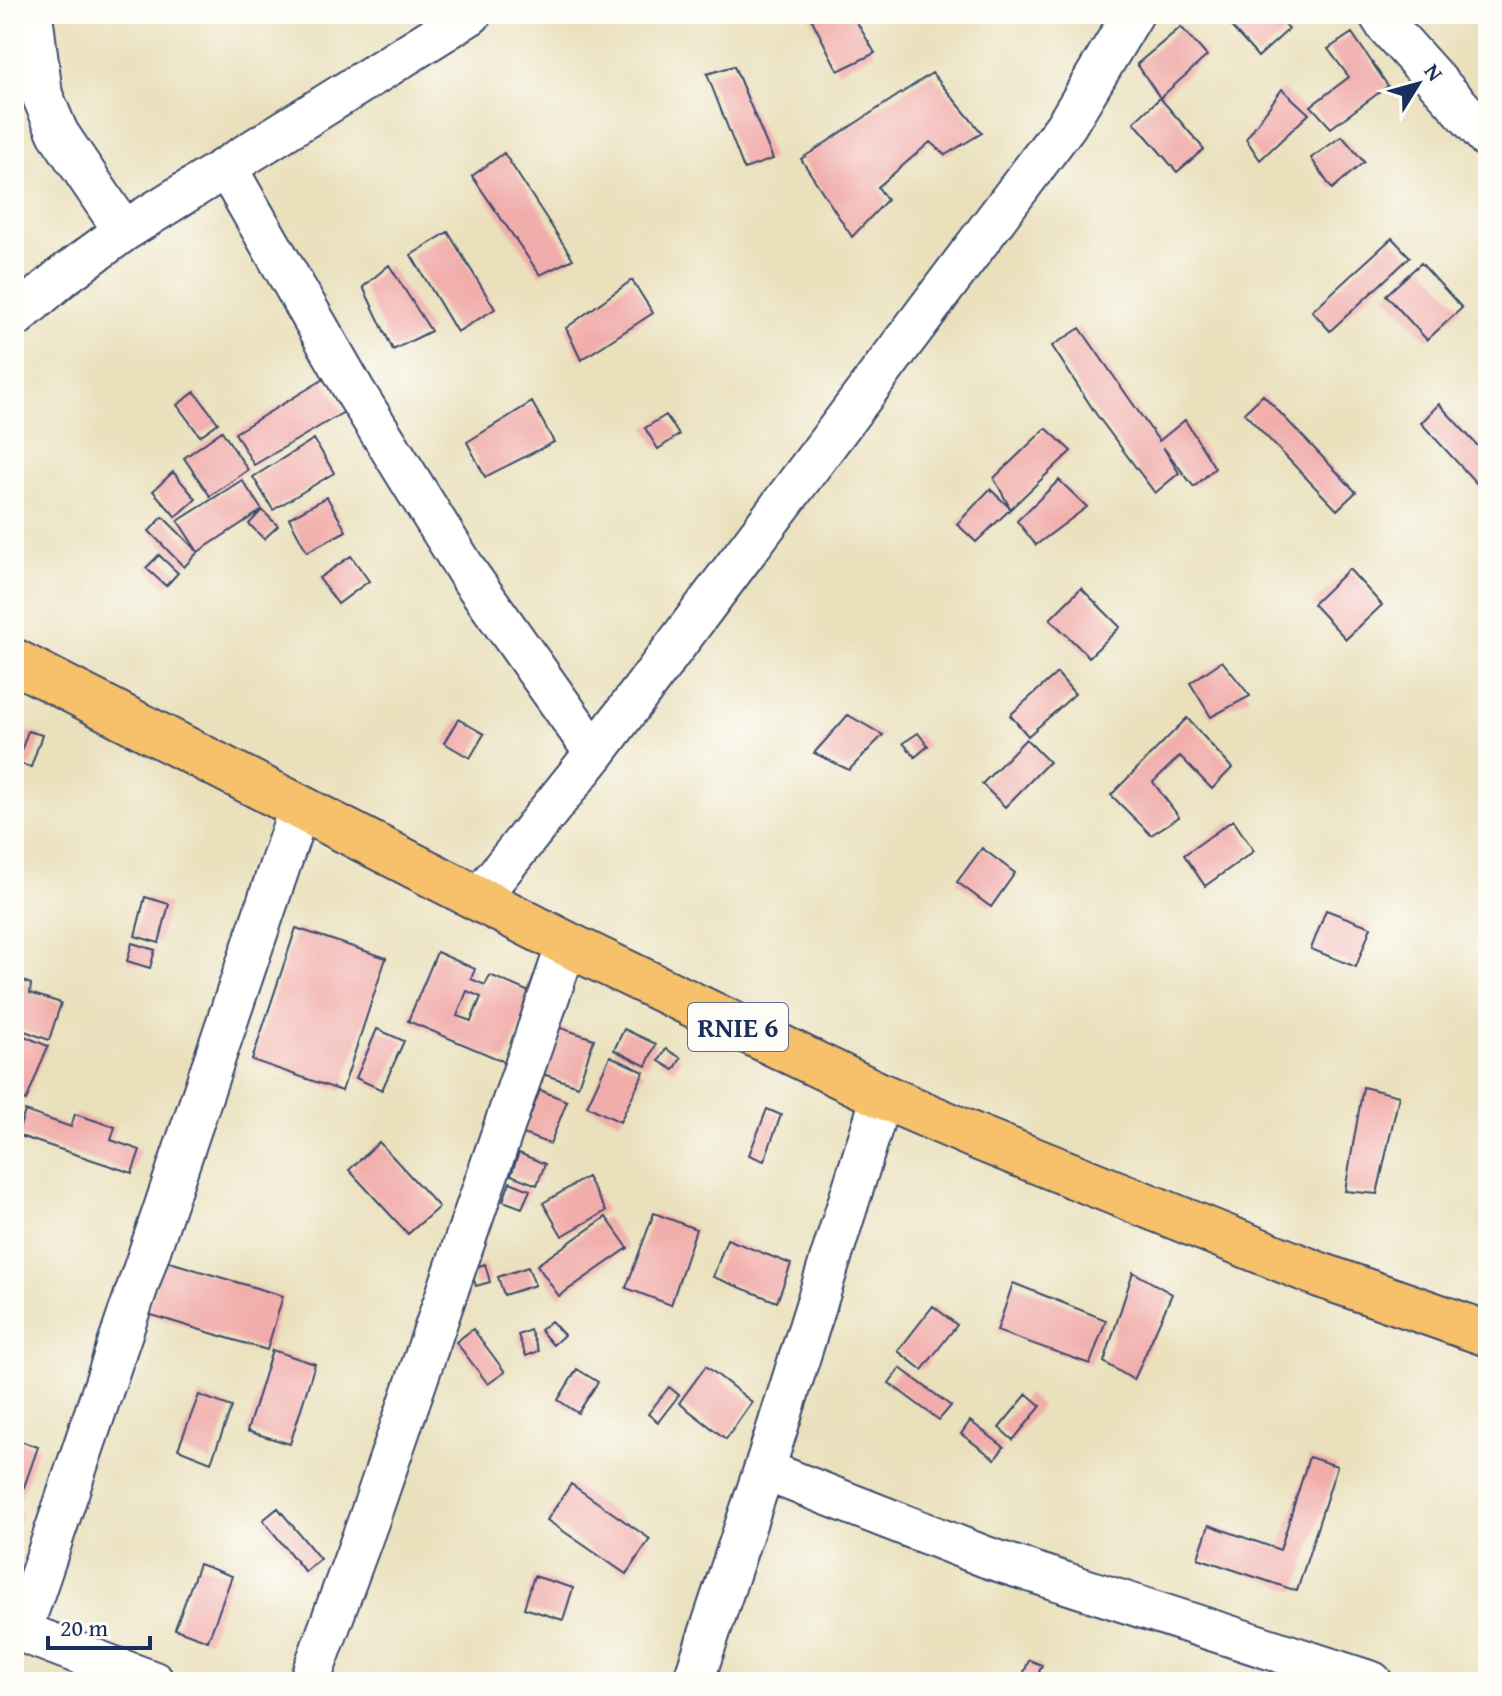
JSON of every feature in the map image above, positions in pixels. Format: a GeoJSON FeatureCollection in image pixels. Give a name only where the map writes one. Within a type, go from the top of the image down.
{"type":"FeatureCollection","features":[{"type":"Feature","properties":{"kind":"main road","name":"RNIE 6"},"geometry":{"type":"LineString","coordinates":[[14,661],[567,944],[882,1096],[1320,1275],[1488,1334]]}},
{"type":"Feature","properties":{"kind":"street"},"geometry":{"type":"LineString","coordinates":[[32,14],[42,95],[58,133],[124,231]]}},
{"type":"Feature","properties":{"kind":"street"},"geometry":{"type":"LineString","coordinates":[[14,318],[63,276],[124,231],[471,14]]}},
{"type":"Feature","properties":{"kind":"street"},"geometry":{"type":"LineString","coordinates":[[478,899],[595,753],[1067,124],[1133,14]]}},
{"type":"Feature","properties":{"kind":"street"},"geometry":{"type":"LineString","coordinates":[[1379,14],[1488,138]]}},
{"type":"Feature","properties":{"kind":"street"},"geometry":{"type":"LineString","coordinates":[[226,167],[354,390],[469,575],[595,753]]}},
{"type":"Feature","properties":{"kind":"street"},"geometry":{"type":"LineString","coordinates":[[154,1682],[17,1630],[299,809]]}},
{"type":"Feature","properties":{"kind":"street"},"geometry":{"type":"LineString","coordinates":[[309,1682],[373,1507],[567,944]]}},
{"type":"Feature","properties":{"kind":"street"},"geometry":{"type":"LineString","coordinates":[[693,1682],[764,1470],[882,1096]]}},
{"type":"Feature","properties":{"kind":"street"},"geometry":{"type":"LineString","coordinates":[[764,1470],[986,1557],[1372,1682]]}},
{"type":"Feature","properties":{"kind":"building"},"geometry":{"type":"Polygon","coordinates":[[[809,14],[852,14],[875,53],[838,71],[809,14]]]}},
{"type":"Feature","properties":{"kind":"building"},"geometry":{"type":"Polygon","coordinates":[[[1238,14],[1276,14],[1289,29],[1258,57],[1228,23],[1238,14]]]}},
{"type":"Feature","properties":{"kind":"building"},"geometry":{"type":"Polygon","coordinates":[[[1181,27],[1207,56],[1160,98],[1137,64],[1181,27]]]}},
{"type":"Feature","properties":{"kind":"building"},"geometry":{"type":"Polygon","coordinates":[[[1352,33],[1388,86],[1331,128],[1311,106],[1349,77],[1328,49],[1352,33]]]}},
{"type":"Feature","properties":{"kind":"building"},"geometry":{"type":"Polygon","coordinates":[[[734,66],[773,159],[744,169],[707,74],[734,66]]]}},
{"type":"Feature","properties":{"kind":"building"},"geometry":{"type":"Polygon","coordinates":[[[932,73],[982,133],[945,155],[930,142],[878,187],[887,200],[852,237],[801,159],[932,73]]]}},
{"type":"Feature","properties":{"kind":"building"},"geometry":{"type":"Polygon","coordinates":[[[1282,89],[1309,114],[1260,160],[1246,139],[1282,89]]]}},
{"type":"Feature","properties":{"kind":"building"},"geometry":{"type":"Polygon","coordinates":[[[1160,98],[1204,149],[1177,172],[1134,122],[1160,98]]]}},
{"type":"Feature","properties":{"kind":"building"},"geometry":{"type":"Polygon","coordinates":[[[1342,136],[1364,162],[1332,189],[1311,158],[1342,136]]]}},
{"type":"Feature","properties":{"kind":"building"},"geometry":{"type":"Polygon","coordinates":[[[504,153],[573,259],[540,275],[472,176],[504,153]]]}},
{"type":"Feature","properties":{"kind":"building"},"geometry":{"type":"Polygon","coordinates":[[[448,232],[495,309],[457,332],[411,255],[448,232]]]}},
{"type":"Feature","properties":{"kind":"building"},"geometry":{"type":"Polygon","coordinates":[[[1392,238],[1410,257],[1330,331],[1312,311],[1392,238]]]}},
{"type":"Feature","properties":{"kind":"building"},"geometry":{"type":"Polygon","coordinates":[[[1421,263],[1462,308],[1427,340],[1386,295],[1421,263]]]}},
{"type":"Feature","properties":{"kind":"building"},"geometry":{"type":"Polygon","coordinates":[[[389,265],[431,331],[393,350],[363,287],[389,265]]]}},
{"type":"Feature","properties":{"kind":"building"},"geometry":{"type":"Polygon","coordinates":[[[632,280],[653,313],[581,360],[566,328],[632,280]]]}},
{"type":"Feature","properties":{"kind":"building"},"geometry":{"type":"Polygon","coordinates":[[[1080,328],[1159,441],[1185,420],[1215,468],[1194,487],[1163,447],[1179,473],[1155,493],[1096,414],[1052,346],[1080,328]]]}},
{"type":"Feature","properties":{"kind":"building"},"geometry":{"type":"Polygon","coordinates":[[[324,379],[344,412],[254,465],[235,433],[324,379]]]}},
{"type":"Feature","properties":{"kind":"building"},"geometry":{"type":"Polygon","coordinates":[[[195,392],[218,423],[200,436],[177,405],[195,392]]]}},
{"type":"Feature","properties":{"kind":"building"},"geometry":{"type":"Polygon","coordinates":[[[1263,395],[1356,492],[1337,510],[1244,413],[1263,395]]]}},
{"type":"Feature","properties":{"kind":"building"},"geometry":{"type":"Polygon","coordinates":[[[532,402],[554,442],[485,477],[467,442],[532,402]]]}},
{"type":"Feature","properties":{"kind":"building"},"geometry":{"type":"Polygon","coordinates":[[[1439,404],[1488,457],[1488,496],[1421,423],[1439,404]]]}},
{"type":"Feature","properties":{"kind":"building"},"geometry":{"type":"Polygon","coordinates":[[[666,415],[679,435],[658,449],[645,428],[666,415]]]}},
{"type":"Feature","properties":{"kind":"building"},"geometry":{"type":"Polygon","coordinates":[[[1046,428],[1071,451],[976,542],[957,524],[990,489],[1010,508],[994,478],[1046,428]]]}},
{"type":"Feature","properties":{"kind":"building"},"geometry":{"type":"Polygon","coordinates":[[[222,431],[248,470],[210,496],[184,458],[222,431]]]}},
{"type":"Feature","properties":{"kind":"building"},"geometry":{"type":"Polygon","coordinates":[[[314,439],[334,473],[273,510],[253,477],[314,439]]]}},
{"type":"Feature","properties":{"kind":"building"},"geometry":{"type":"Polygon","coordinates":[[[173,472],[196,499],[176,517],[153,491],[173,472]]]}},
{"type":"Feature","properties":{"kind":"building"},"geometry":{"type":"Polygon","coordinates":[[[242,480],[262,510],[198,552],[178,521],[242,480]]]}},
{"type":"Feature","properties":{"kind":"building"},"geometry":{"type":"Polygon","coordinates":[[[1059,480],[1087,507],[1036,545],[1017,521],[1059,480]]]}},
{"type":"Feature","properties":{"kind":"building"},"geometry":{"type":"Polygon","coordinates":[[[327,497],[346,531],[307,552],[289,518],[327,497]]]}},
{"type":"Feature","properties":{"kind":"building"},"geometry":{"type":"Polygon","coordinates":[[[262,510],[278,526],[264,539],[249,524],[262,510]]]}},
{"type":"Feature","properties":{"kind":"building"},"geometry":{"type":"Polygon","coordinates":[[[163,517],[198,552],[184,567],[149,531],[163,517]]]}},
{"type":"Feature","properties":{"kind":"building"},"geometry":{"type":"Polygon","coordinates":[[[159,555],[178,573],[166,586],[146,568],[159,555]]]}},
{"type":"Feature","properties":{"kind":"building"},"geometry":{"type":"Polygon","coordinates":[[[351,556],[369,581],[338,604],[319,578],[351,556]]]}},
{"type":"Feature","properties":{"kind":"building"},"geometry":{"type":"Polygon","coordinates":[[[1349,569],[1382,605],[1346,639],[1313,604],[1349,569]]]}},
{"type":"Feature","properties":{"kind":"building"},"geometry":{"type":"Polygon","coordinates":[[[1081,588],[1120,627],[1089,657],[1050,619],[1081,588]]]}},
{"type":"Feature","properties":{"kind":"building"},"geometry":{"type":"Polygon","coordinates":[[[1222,661],[1250,696],[1211,717],[1190,683],[1222,661]]]}},
{"type":"Feature","properties":{"kind":"building"},"geometry":{"type":"Polygon","coordinates":[[[1057,673],[1075,694],[1028,736],[1010,715],[1057,673]]]}},
{"type":"Feature","properties":{"kind":"building"},"geometry":{"type":"Polygon","coordinates":[[[848,715],[883,735],[849,770],[814,753],[848,715]]]}},
{"type":"Feature","properties":{"kind":"building"},"geometry":{"type":"Polygon","coordinates":[[[1187,718],[1232,768],[1212,789],[1180,756],[1153,782],[1179,817],[1151,835],[1111,795],[1187,718]]]}},
{"type":"Feature","properties":{"kind":"building"},"geometry":{"type":"Polygon","coordinates":[[[458,719],[484,734],[470,758],[444,743],[458,719]]]}},
{"type":"Feature","properties":{"kind":"building"},"geometry":{"type":"Polygon","coordinates":[[[28,731],[42,735],[31,767],[17,763],[28,731]]]}},
{"type":"Feature","properties":{"kind":"building"},"geometry":{"type":"Polygon","coordinates":[[[918,733],[928,746],[915,757],[903,743],[918,733]]]}},
{"type":"Feature","properties":{"kind":"building"},"geometry":{"type":"Polygon","coordinates":[[[1026,739],[1049,762],[1005,807],[982,784],[1026,739]]]}},
{"type":"Feature","properties":{"kind":"building"},"geometry":{"type":"Polygon","coordinates":[[[1233,820],[1254,851],[1205,886],[1184,855],[1233,820]]]}},
{"type":"Feature","properties":{"kind":"building"},"geometry":{"type":"Polygon","coordinates":[[[982,848],[1015,873],[991,907],[957,882],[982,848]]]}},
{"type":"Feature","properties":{"kind":"building"},"geometry":{"type":"Polygon","coordinates":[[[145,897],[169,904],[159,943],[135,936],[145,897]]]}},
{"type":"Feature","properties":{"kind":"building"},"geometry":{"type":"Polygon","coordinates":[[[1326,910],[1371,927],[1356,967],[1311,949],[1326,910]]]}},
{"type":"Feature","properties":{"kind":"building"},"geometry":{"type":"Polygon","coordinates":[[[296,928],[386,958],[342,1091],[252,1060],[296,928]]]}},
{"type":"Feature","properties":{"kind":"building"},"geometry":{"type":"Polygon","coordinates":[[[132,943],[155,950],[150,968],[127,961],[132,943]]]}},
{"type":"Feature","properties":{"kind":"building"},"geometry":{"type":"Polygon","coordinates":[[[437,952],[475,969],[471,979],[485,985],[490,975],[534,994],[505,1062],[408,1021],[437,952]],[[467,991],[457,1016],[471,1021],[481,997],[467,991]]]}},
{"type":"Feature","properties":{"kind":"building"},"geometry":{"type":"Polygon","coordinates":[[[20,980],[31,984],[30,993],[61,1003],[49,1040],[14,1027],[14,987],[18,988],[20,980]]]}},
{"type":"Feature","properties":{"kind":"building"},"geometry":{"type":"Polygon","coordinates":[[[558,1027],[594,1039],[578,1086],[543,1074],[558,1027]]]}},
{"type":"Feature","properties":{"kind":"building"},"geometry":{"type":"Polygon","coordinates":[[[377,1029],[404,1041],[382,1090],[356,1078],[377,1029]]]}},
{"type":"Feature","properties":{"kind":"building"},"geometry":{"type":"Polygon","coordinates":[[[624,1029],[656,1044],[646,1066],[614,1050],[624,1029]]]}},
{"type":"Feature","properties":{"kind":"building"},"geometry":{"type":"Polygon","coordinates":[[[17,1033],[48,1046],[26,1101],[14,1097],[14,1043],[17,1033]]]}},
{"type":"Feature","properties":{"kind":"building"},"geometry":{"type":"Polygon","coordinates":[[[666,1049],[681,1058],[674,1070],[659,1061],[666,1049]]]}},
{"type":"Feature","properties":{"kind":"building"},"geometry":{"type":"Polygon","coordinates":[[[610,1056],[644,1072],[620,1122],[587,1106],[610,1056]]]}},
{"type":"Feature","properties":{"kind":"building"},"geometry":{"type":"Polygon","coordinates":[[[1363,1087],[1399,1096],[1377,1194],[1345,1191],[1363,1087]]]}},
{"type":"Feature","properties":{"kind":"building"},"geometry":{"type":"Polygon","coordinates":[[[540,1090],[567,1101],[550,1144],[523,1134],[540,1090]]]}},
{"type":"Feature","properties":{"kind":"building"},"geometry":{"type":"Polygon","coordinates":[[[767,1109],[781,1115],[764,1161],[749,1155],[767,1109]]]}},
{"type":"Feature","properties":{"kind":"building"},"geometry":{"type":"Polygon","coordinates":[[[25,1111],[71,1127],[75,1114],[115,1127],[111,1140],[140,1150],[132,1173],[17,1135],[25,1111]]]}},
{"type":"Feature","properties":{"kind":"building"},"geometry":{"type":"Polygon","coordinates":[[[379,1142],[439,1207],[408,1234],[349,1170],[379,1142]]]}},
{"type":"Feature","properties":{"kind":"building"},"geometry":{"type":"Polygon","coordinates":[[[519,1153],[545,1164],[537,1185],[511,1175],[519,1153]]]}},
{"type":"Feature","properties":{"kind":"building"},"geometry":{"type":"Polygon","coordinates":[[[587,1177],[606,1211],[562,1236],[543,1203],[587,1177]]]}},
{"type":"Feature","properties":{"kind":"building"},"geometry":{"type":"Polygon","coordinates":[[[510,1182],[530,1190],[522,1208],[503,1201],[510,1182]]]}},
{"type":"Feature","properties":{"kind":"building"},"geometry":{"type":"Polygon","coordinates":[[[654,1213],[696,1229],[671,1305],[626,1288],[654,1213]]]}},
{"type":"Feature","properties":{"kind":"building"},"geometry":{"type":"Polygon","coordinates":[[[606,1217],[628,1248],[559,1296],[537,1265],[606,1217]]]}},
{"type":"Feature","properties":{"kind":"building"},"geometry":{"type":"Polygon","coordinates":[[[727,1239],[791,1264],[777,1302],[713,1277],[727,1239]]]}},
{"type":"Feature","properties":{"kind":"building"},"geometry":{"type":"Polygon","coordinates":[[[163,1260],[283,1296],[267,1350],[148,1314],[163,1260]]]}},
{"type":"Feature","properties":{"kind":"building"},"geometry":{"type":"Polygon","coordinates":[[[485,1264],[490,1282],[476,1286],[470,1269],[485,1264]]]}},
{"type":"Feature","properties":{"kind":"building"},"geometry":{"type":"Polygon","coordinates":[[[528,1267],[535,1285],[504,1295],[498,1277],[528,1267]]]}},
{"type":"Feature","properties":{"kind":"building"},"geometry":{"type":"Polygon","coordinates":[[[1133,1272],[1172,1294],[1134,1380],[1104,1362],[1133,1272]]]}},
{"type":"Feature","properties":{"kind":"building"},"geometry":{"type":"Polygon","coordinates":[[[1013,1283],[1106,1320],[1090,1364],[997,1331],[1013,1283]]]}},
{"type":"Feature","properties":{"kind":"building"},"geometry":{"type":"Polygon","coordinates":[[[933,1306],[957,1325],[922,1370],[898,1351],[933,1306]]]}},
{"type":"Feature","properties":{"kind":"building"},"geometry":{"type":"Polygon","coordinates":[[[551,1321],[564,1335],[553,1345],[540,1330],[551,1321]]]}},
{"type":"Feature","properties":{"kind":"building"},"geometry":{"type":"Polygon","coordinates":[[[473,1329],[505,1372],[488,1384],[456,1342],[473,1329]]]}},
{"type":"Feature","properties":{"kind":"building"},"geometry":{"type":"Polygon","coordinates":[[[530,1330],[539,1351],[526,1356],[518,1335],[530,1330]]]}},
{"type":"Feature","properties":{"kind":"building"},"geometry":{"type":"Polygon","coordinates":[[[272,1350],[315,1364],[290,1444],[247,1431],[272,1350]]]}},
{"type":"Feature","properties":{"kind":"building"},"geometry":{"type":"Polygon","coordinates":[[[706,1366],[752,1402],[726,1439],[679,1403],[706,1366]]]}},
{"type":"Feature","properties":{"kind":"building"},"geometry":{"type":"Polygon","coordinates":[[[900,1368],[951,1406],[939,1420],[889,1383],[900,1368]]]}},
{"type":"Feature","properties":{"kind":"building"},"geometry":{"type":"Polygon","coordinates":[[[577,1369],[598,1382],[578,1413],[558,1400],[577,1369]]]}},
{"type":"Feature","properties":{"kind":"building"},"geometry":{"type":"Polygon","coordinates":[[[669,1387],[679,1395],[658,1422],[648,1414],[669,1387]]]}},
{"type":"Feature","properties":{"kind":"building"},"geometry":{"type":"Polygon","coordinates":[[[1027,1394],[1041,1406],[1013,1440],[999,1428],[1027,1394]]]}},
{"type":"Feature","properties":{"kind":"building"},"geometry":{"type":"Polygon","coordinates":[[[199,1395],[232,1407],[211,1462],[178,1449],[199,1395]]]}},
{"type":"Feature","properties":{"kind":"building"},"geometry":{"type":"Polygon","coordinates":[[[970,1421],[1004,1447],[995,1459],[961,1434],[970,1421]]]}},
{"type":"Feature","properties":{"kind":"building"},"geometry":{"type":"Polygon","coordinates":[[[14,1439],[38,1447],[16,1510],[22,1513],[14,1535],[14,1439]]]}},
{"type":"Feature","properties":{"kind":"building"},"geometry":{"type":"Polygon","coordinates":[[[1309,1457],[1337,1466],[1297,1591],[1198,1558],[1209,1525],[1280,1550],[1309,1457]]]}},
{"type":"Feature","properties":{"kind":"building"},"geometry":{"type":"Polygon","coordinates":[[[571,1484],[650,1539],[626,1574],[547,1520],[571,1484]]]}},
{"type":"Feature","properties":{"kind":"building"},"geometry":{"type":"Polygon","coordinates":[[[278,1508],[320,1559],[305,1572],[263,1520],[278,1508]]]}},
{"type":"Feature","properties":{"kind":"building"},"geometry":{"type":"Polygon","coordinates":[[[199,1564],[232,1576],[208,1641],[175,1629],[199,1564]]]}},
{"type":"Feature","properties":{"kind":"building"},"geometry":{"type":"Polygon","coordinates":[[[534,1576],[573,1588],[563,1620],[524,1608],[534,1576]]]}},
{"type":"Feature","properties":{"kind":"building"},"geometry":{"type":"Polygon","coordinates":[[[1029,1660],[1042,1665],[1035,1682],[1020,1682],[1029,1660]]]}}]}
